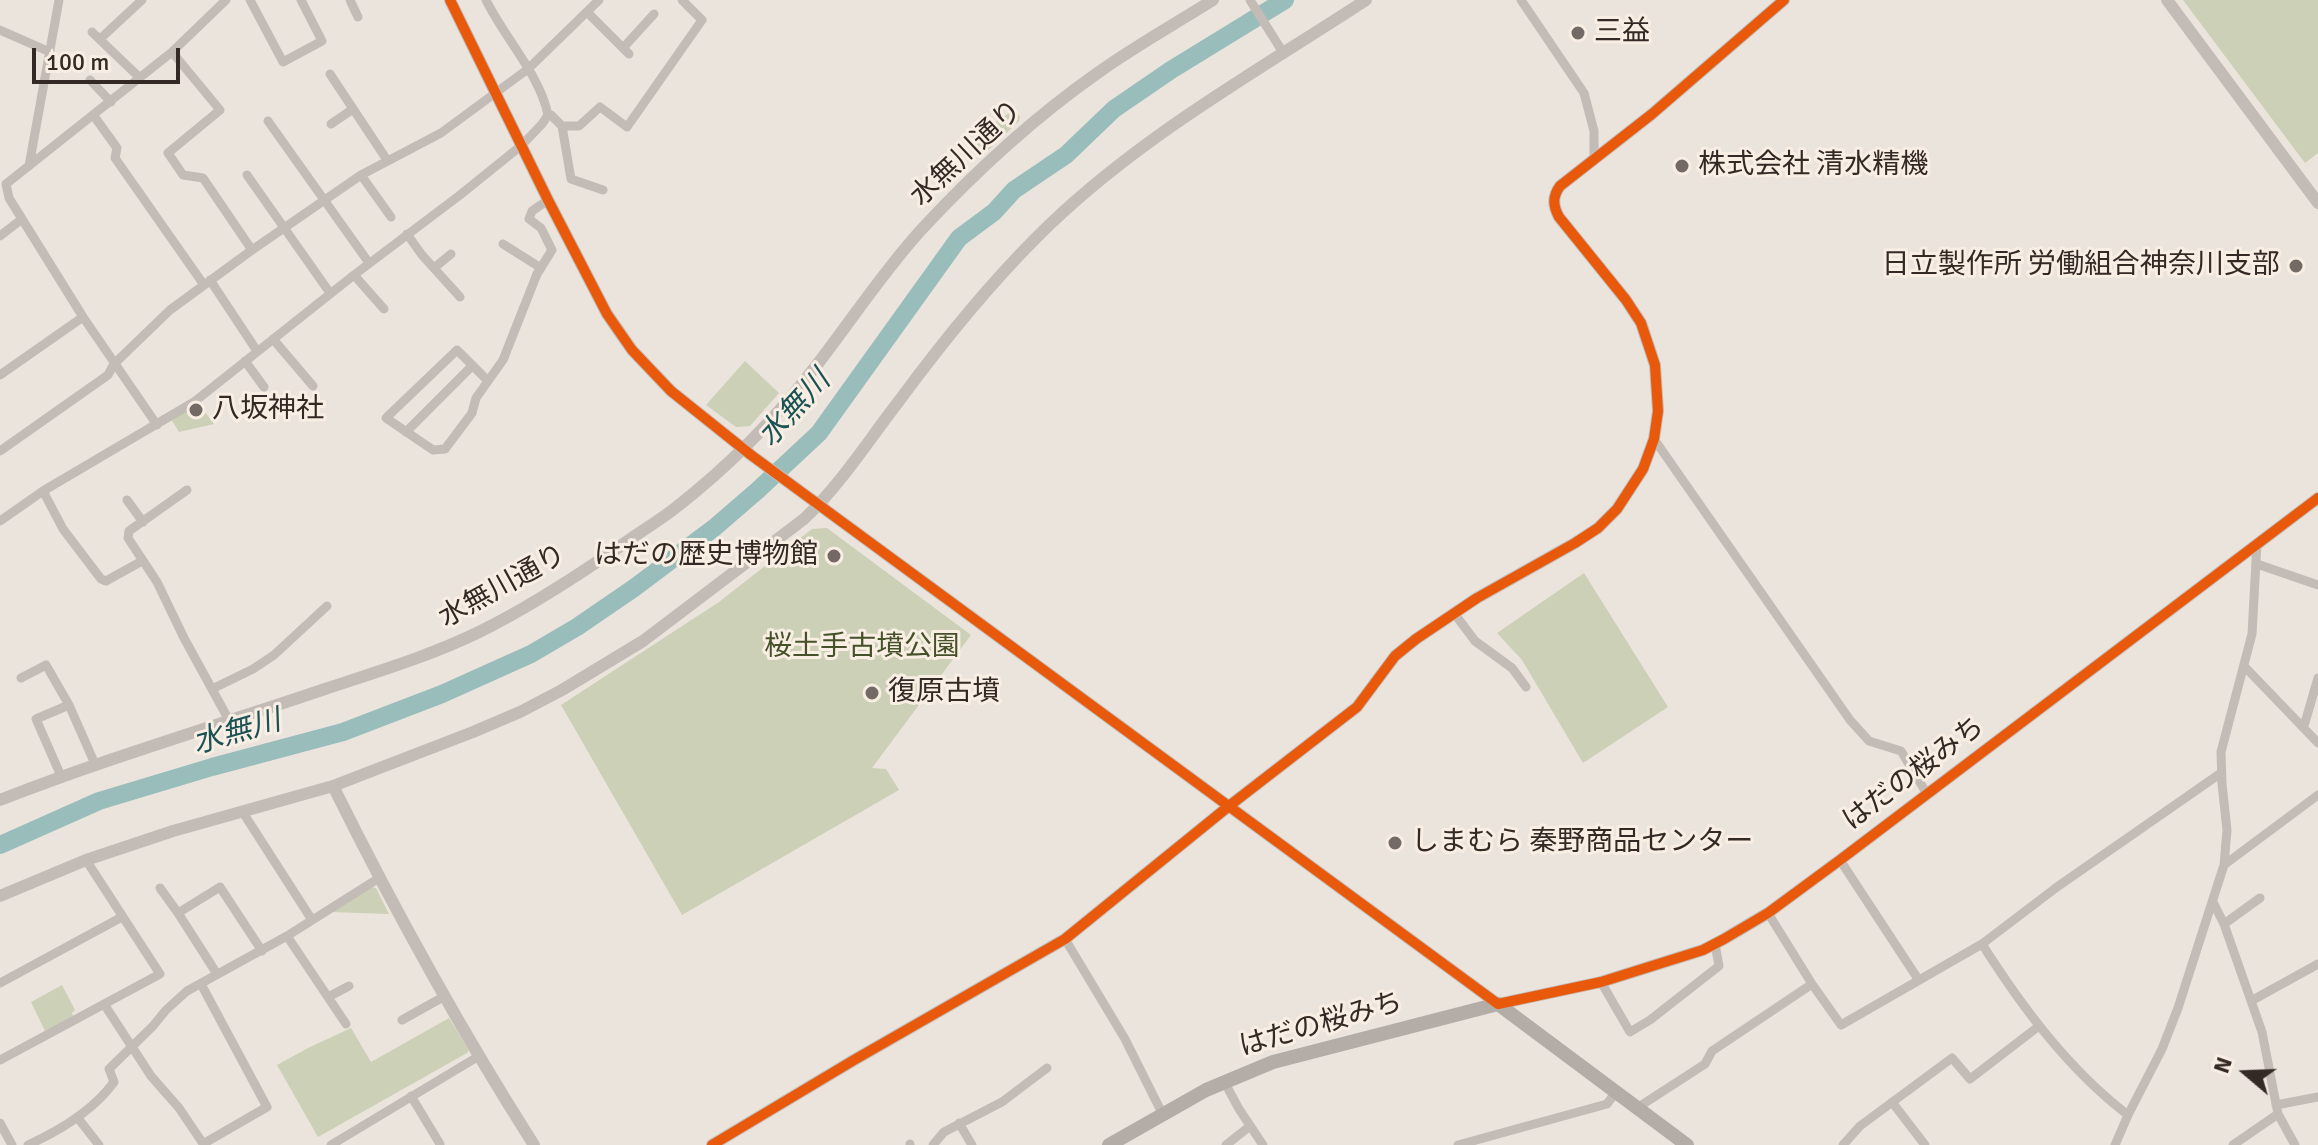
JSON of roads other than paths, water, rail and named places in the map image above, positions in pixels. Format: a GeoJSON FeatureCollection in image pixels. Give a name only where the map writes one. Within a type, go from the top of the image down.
{"type":"FeatureCollection","features":[{"type":"Feature","properties":{"kind":"main road","name":"はだの桜みち"},"geometry":{"type":"LineString","coordinates":[[1109,1145],[1224,1081],[1273,1062],[1498,1004]]}},
{"type":"Feature","properties":{"kind":"main road"},"geometry":{"type":"LineString","coordinates":[[1498,1004],[1687,1145]]}},
{"type":"Feature","properties":{"kind":"street"},"geometry":{"type":"LineString","coordinates":[[29,166],[59,0]]}},
{"type":"Feature","properties":{"kind":"street"},"geometry":{"type":"LineString","coordinates":[[140,78],[96,36],[142,0]]}},
{"type":"Feature","properties":{"kind":"street"},"geometry":{"type":"LineString","coordinates":[[250,0],[283,62],[322,41],[301,0]]}},
{"type":"Feature","properties":{"kind":"street"},"geometry":{"type":"LineString","coordinates":[[350,0],[358,17]]}},
{"type":"Feature","properties":{"kind":"street"},"geometry":{"type":"LineString","coordinates":[[450,0],[607,314],[632,350],[671,391],[748,452],[1498,1004]]}},
{"type":"Feature","properties":{"kind":"street"},"geometry":{"type":"LineString","coordinates":[[486,0],[498,24],[525,60],[548,115],[562,126],[579,126],[600,107],[627,127],[702,20],[682,0]]}},
{"type":"Feature","properties":{"kind":"street"},"geometry":{"type":"LineString","coordinates":[[0,451],[108,375],[114,364],[170,310],[207,282],[361,175],[441,133],[528,69],[599,0]]}},
{"type":"Feature","properties":{"kind":"street","name":"水無川通り"},"geometry":{"type":"LineString","coordinates":[[0,800],[95,764],[230,722],[419,657],[477,633],[550,593],[674,510],[748,452],[816,367],[877,282],[912,241],[1040,117],[1100,71],[1213,0]]}},
{"type":"Feature","properties":{"kind":"street"},"geometry":{"type":"LineString","coordinates":[[1250,0],[1281,49]]}},
{"type":"Feature","properties":{"kind":"street"},"geometry":{"type":"LineString","coordinates":[[0,896],[86,860],[333,786],[473,732],[562,690],[643,641],[820,504],[949,334],[1037,237],[1095,183],[1281,49],[1366,0]]}},
{"type":"Feature","properties":{"kind":"street"},"geometry":{"type":"LineString","coordinates":[[1521,0],[1584,93],[1592,118],[1594,159]]}},
{"type":"Feature","properties":{"kind":"street"},"geometry":{"type":"LineString","coordinates":[[712,1145],[1065,939],[1357,707],[1395,656],[1454,613],[1598,528],[1617,509],[1643,469],[1654,439],[1658,411],[1655,365],[1641,323],[1559,217],[1553,204],[1554,196],[1560,186],[1652,114],[1784,0]]}},
{"type":"Feature","properties":{"kind":"street"},"geometry":{"type":"LineString","coordinates":[[2167,0],[2318,203]]}},
{"type":"Feature","properties":{"kind":"street"},"geometry":{"type":"LineString","coordinates":[[157,425],[83,317],[9,198],[3,183],[94,116],[172,52],[222,1]]}},
{"type":"Feature","properties":{"kind":"street"},"geometry":{"type":"LineString","coordinates":[[587,12],[626,51],[651,21]]}},
{"type":"Feature","properties":{"kind":"street"},"geometry":{"type":"LineString","coordinates":[[0,30],[50,52]]}},
{"type":"Feature","properties":{"kind":"street"},"geometry":{"type":"LineString","coordinates":[[172,52],[220,110],[164,156],[183,175],[203,178],[252,250]]}},
{"type":"Feature","properties":{"kind":"street"},"geometry":{"type":"LineString","coordinates":[[330,74],[387,160]]}},
{"type":"Feature","properties":{"kind":"street"},"geometry":{"type":"LineString","coordinates":[[90,80],[111,102]]}},
{"type":"Feature","properties":{"kind":"street"},"geometry":{"type":"LineString","coordinates":[[331,124],[353,109]]}},
{"type":"Feature","properties":{"kind":"street"},"geometry":{"type":"LineString","coordinates":[[0,521],[43,491],[194,402],[522,145],[548,115]]}},
{"type":"Feature","properties":{"kind":"street"},"geometry":{"type":"LineString","coordinates":[[94,116],[117,148],[115,158],[257,351]]}},
{"type":"Feature","properties":{"kind":"street"},"geometry":{"type":"LineString","coordinates":[[268,121],[369,263]]}},
{"type":"Feature","properties":{"kind":"street"},"geometry":{"type":"LineString","coordinates":[[562,126],[571,179],[603,190]]}},
{"type":"Feature","properties":{"kind":"street"},"geometry":{"type":"LineString","coordinates":[[247,175],[330,293]]}},
{"type":"Feature","properties":{"kind":"street"},"geometry":{"type":"LineString","coordinates":[[361,175],[391,217]]}},
{"type":"Feature","properties":{"kind":"street"},"geometry":{"type":"LineString","coordinates":[[488,381],[457,350],[386,418],[433,450],[445,449],[472,413],[476,398],[503,360],[541,268],[552,250],[541,228],[531,222],[529,214],[548,200]]}},
{"type":"Feature","properties":{"kind":"street"},"geometry":{"type":"LineString","coordinates":[[0,236],[22,219]]}},
{"type":"Feature","properties":{"kind":"street"},"geometry":{"type":"LineString","coordinates":[[407,234],[460,297]]}},
{"type":"Feature","properties":{"kind":"street"},"geometry":{"type":"LineString","coordinates":[[503,244],[541,268]]}},
{"type":"Feature","properties":{"kind":"street"},"geometry":{"type":"LineString","coordinates":[[434,268],[451,254]]}},
{"type":"Feature","properties":{"kind":"street"},"geometry":{"type":"LineString","coordinates":[[354,275],[384,309]]}},
{"type":"Feature","properties":{"kind":"street"},"geometry":{"type":"LineString","coordinates":[[0,375],[83,317]]}},
{"type":"Feature","properties":{"kind":"street"},"geometry":{"type":"LineString","coordinates":[[273,339],[313,386]]}},
{"type":"Feature","properties":{"kind":"street"},"geometry":{"type":"LineString","coordinates":[[245,361],[264,387]]}},
{"type":"Feature","properties":{"kind":"street"},"geometry":{"type":"LineString","coordinates":[[406,432],[472,366]]}},
{"type":"Feature","properties":{"kind":"street"},"geometry":{"type":"LineString","coordinates":[[1654,439],[1850,720],[1869,741],[1901,751],[1927,794]]}},
{"type":"Feature","properties":{"kind":"street"},"geometry":{"type":"LineString","coordinates":[[168,489],[175,499]]}},
{"type":"Feature","properties":{"kind":"street"},"geometry":{"type":"LineString","coordinates":[[187,490],[129,531],[128,538],[157,582],[230,722]]}},
{"type":"Feature","properties":{"kind":"street"},"geometry":{"type":"LineString","coordinates":[[43,491],[63,529],[101,579],[106,581],[142,561]]}},
{"type":"Feature","properties":{"kind":"street","name":"はだの桜みち"},"geometry":{"type":"LineString","coordinates":[[1498,1004],[1601,982],[1676,959],[1715,944],[1768,913],[2318,498]]}},
{"type":"Feature","properties":{"kind":"street"},"geometry":{"type":"LineString","coordinates":[[127,500],[143,522]]}},
{"type":"Feature","properties":{"kind":"street"},"geometry":{"type":"LineString","coordinates":[[2115,1145],[2162,1049],[2178,1008],[2224,865],[2227,830],[2221,752],[2254,620],[2257,543]]}},
{"type":"Feature","properties":{"kind":"street"},"geometry":{"type":"LineString","coordinates":[[2257,564],[2318,585]]}},
{"type":"Feature","properties":{"kind":"street"},"geometry":{"type":"LineString","coordinates":[[212,689],[274,655],[327,606]]}},
{"type":"Feature","properties":{"kind":"street"},"geometry":{"type":"LineString","coordinates":[[1454,613],[1475,641],[1512,668],[1526,687]]}},
{"type":"Feature","properties":{"kind":"street"},"geometry":{"type":"LineString","coordinates":[[21,678],[46,665],[69,705],[95,764]]}},
{"type":"Feature","properties":{"kind":"street"},"geometry":{"type":"LineString","coordinates":[[2244,666],[2318,743]]}},
{"type":"Feature","properties":{"kind":"street"},"geometry":{"type":"LineString","coordinates":[[2304,726],[2318,678]]}},
{"type":"Feature","properties":{"kind":"street"},"geometry":{"type":"LineString","coordinates":[[61,776],[36,719],[69,705]]}},
{"type":"Feature","properties":{"kind":"street"},"geometry":{"type":"LineString","coordinates":[[1768,913],[1841,1025],[1982,944],[2064,882],[2221,773]]}},
{"type":"Feature","properties":{"kind":"street"},"geometry":{"type":"LineString","coordinates":[[333,786],[379,878],[445,996],[534,1145]]}},
{"type":"Feature","properties":{"kind":"street"},"geometry":{"type":"LineString","coordinates":[[2224,865],[2318,795]]}},
{"type":"Feature","properties":{"kind":"street"},"geometry":{"type":"LineString","coordinates":[[242,811],[312,920]]}},
{"type":"Feature","properties":{"kind":"street"},"geometry":{"type":"LineString","coordinates":[[0,1060],[160,974],[86,860]]}},
{"type":"Feature","properties":{"kind":"street"},"geometry":{"type":"LineString","coordinates":[[1840,860],[1918,979]]}},
{"type":"Feature","properties":{"kind":"street"},"geometry":{"type":"LineString","coordinates":[[28,1145],[60,1130],[104,1096],[114,1082],[109,1069],[187,991],[262,951],[379,878]]}},
{"type":"Feature","properties":{"kind":"street"},"geometry":{"type":"LineString","coordinates":[[178,913],[220,887],[262,951]]}},
{"type":"Feature","properties":{"kind":"street"},"geometry":{"type":"LineString","coordinates":[[160,888],[217,974]]}},
{"type":"Feature","properties":{"kind":"street"},"geometry":{"type":"LineString","coordinates":[[2224,924],[2251,909],[2260,898]]}},
{"type":"Feature","properties":{"kind":"street"},"geometry":{"type":"LineString","coordinates":[[2213,902],[2224,924],[2262,1032],[2277,1110],[2295,1145]]}},
{"type":"Feature","properties":{"kind":"street"},"geometry":{"type":"LineString","coordinates":[[0,983],[122,917]]}},
{"type":"Feature","properties":{"kind":"street"},"geometry":{"type":"LineString","coordinates":[[287,936],[328,997],[332,1013],[346,1024]]}},
{"type":"Feature","properties":{"kind":"street"},"geometry":{"type":"LineString","coordinates":[[1065,939],[1125,1039],[1162,1113]]}},
{"type":"Feature","properties":{"kind":"street"},"geometry":{"type":"LineString","coordinates":[[1601,982],[1630,1032],[1719,966],[1715,944]]}},
{"type":"Feature","properties":{"kind":"street"},"geometry":{"type":"LineString","coordinates":[[1982,944],[2039,1026],[2075,1070],[2128,1115]]}},
{"type":"Feature","properties":{"kind":"street"},"geometry":{"type":"LineString","coordinates":[[2251,1001],[2318,964]]}},
{"type":"Feature","properties":{"kind":"street"},"geometry":{"type":"LineString","coordinates":[[104,1004],[151,1076],[179,1108],[203,1145],[267,1107],[201,984]]}},
{"type":"Feature","properties":{"kind":"street"},"geometry":{"type":"LineString","coordinates":[[1637,1108],[1705,1064],[1712,1051],[1812,984]]}},
{"type":"Feature","properties":{"kind":"street"},"geometry":{"type":"LineString","coordinates":[[328,997],[349,986]]}},
{"type":"Feature","properties":{"kind":"street"},"geometry":{"type":"LineString","coordinates":[[402,1020],[445,996]]}},
{"type":"Feature","properties":{"kind":"street"},"geometry":{"type":"LineString","coordinates":[[1843,1145],[1860,1126],[1952,1058],[1970,1079],[2039,1026]]}},
{"type":"Feature","properties":{"kind":"street"},"geometry":{"type":"LineString","coordinates":[[331,1145],[479,1056]]}},
{"type":"Feature","properties":{"kind":"street"},"geometry":{"type":"LineString","coordinates":[[933,1145],[944,1132],[1002,1102],[1047,1068]]}},
{"type":"Feature","properties":{"kind":"street"},"geometry":{"type":"LineString","coordinates":[[1224,1081],[1263,1145]]}},
{"type":"Feature","properties":{"kind":"street"},"geometry":{"type":"LineString","coordinates":[[1458,1145],[1607,1104],[1616,1092]]}},
{"type":"Feature","properties":{"kind":"street"},"geometry":{"type":"LineString","coordinates":[[411,1096],[440,1144]]}},
{"type":"Feature","properties":{"kind":"street"},"geometry":{"type":"LineString","coordinates":[[2233,1145],[2277,1110],[2318,1097]]}},
{"type":"Feature","properties":{"kind":"street"},"geometry":{"type":"LineString","coordinates":[[1892,1102],[1925,1145]]}},
{"type":"Feature","properties":{"kind":"street"},"geometry":{"type":"LineString","coordinates":[[77,1117],[99,1145]]}},
{"type":"Feature","properties":{"kind":"street"},"geometry":{"type":"LineString","coordinates":[[0,1123],[12,1145]]}},
{"type":"Feature","properties":{"kind":"street"},"geometry":{"type":"LineString","coordinates":[[959,1123],[972,1145]]}},
{"type":"Feature","properties":{"kind":"street"},"geometry":{"type":"LineString","coordinates":[[1226,1145],[1250,1126]]}},
{"type":"Feature","properties":{"kind":"waterway","name":"水無川"},"geometry":{"type":"LineString","coordinates":[[0,845],[99,801],[343,732],[442,694],[531,654],[577,627],[714,528],[819,433],[959,238],[994,212],[1014,190],[1066,155],[1114,109],[1285,0]]}},
{"type":"Feature","properties":{"kind":"place","name":"三益"},"geometry":{"type":"Point","coordinates":[1578,33]}},
{"type":"Feature","properties":{"kind":"place","name":"株式会社 清水精機"},"geometry":{"type":"Point","coordinates":[1682,166]}},
{"type":"Feature","properties":{"kind":"place","name":"日立製作所 労働組合神奈川支部"},"geometry":{"type":"Point","coordinates":[2296,266]}},
{"type":"Feature","properties":{"kind":"place","name":"八坂神社"},"geometry":{"type":"Point","coordinates":[196,410]}},
{"type":"Feature","properties":{"kind":"place","name":"はだの歴史博物館"},"geometry":{"type":"Point","coordinates":[834,556]}},
{"type":"Feature","properties":{"kind":"place","name":"復原古墳"},"geometry":{"type":"Point","coordinates":[872,693]}},
{"type":"Feature","properties":{"kind":"place","name":"しまむら 秦野商品センター"},"geometry":{"type":"Point","coordinates":[1395,843]}},
{"type":"Feature","properties":{"kind":"park label","name":"桜土手古墳公園"},"geometry":{"type":"Point","coordinates":[862,648]}}]}
